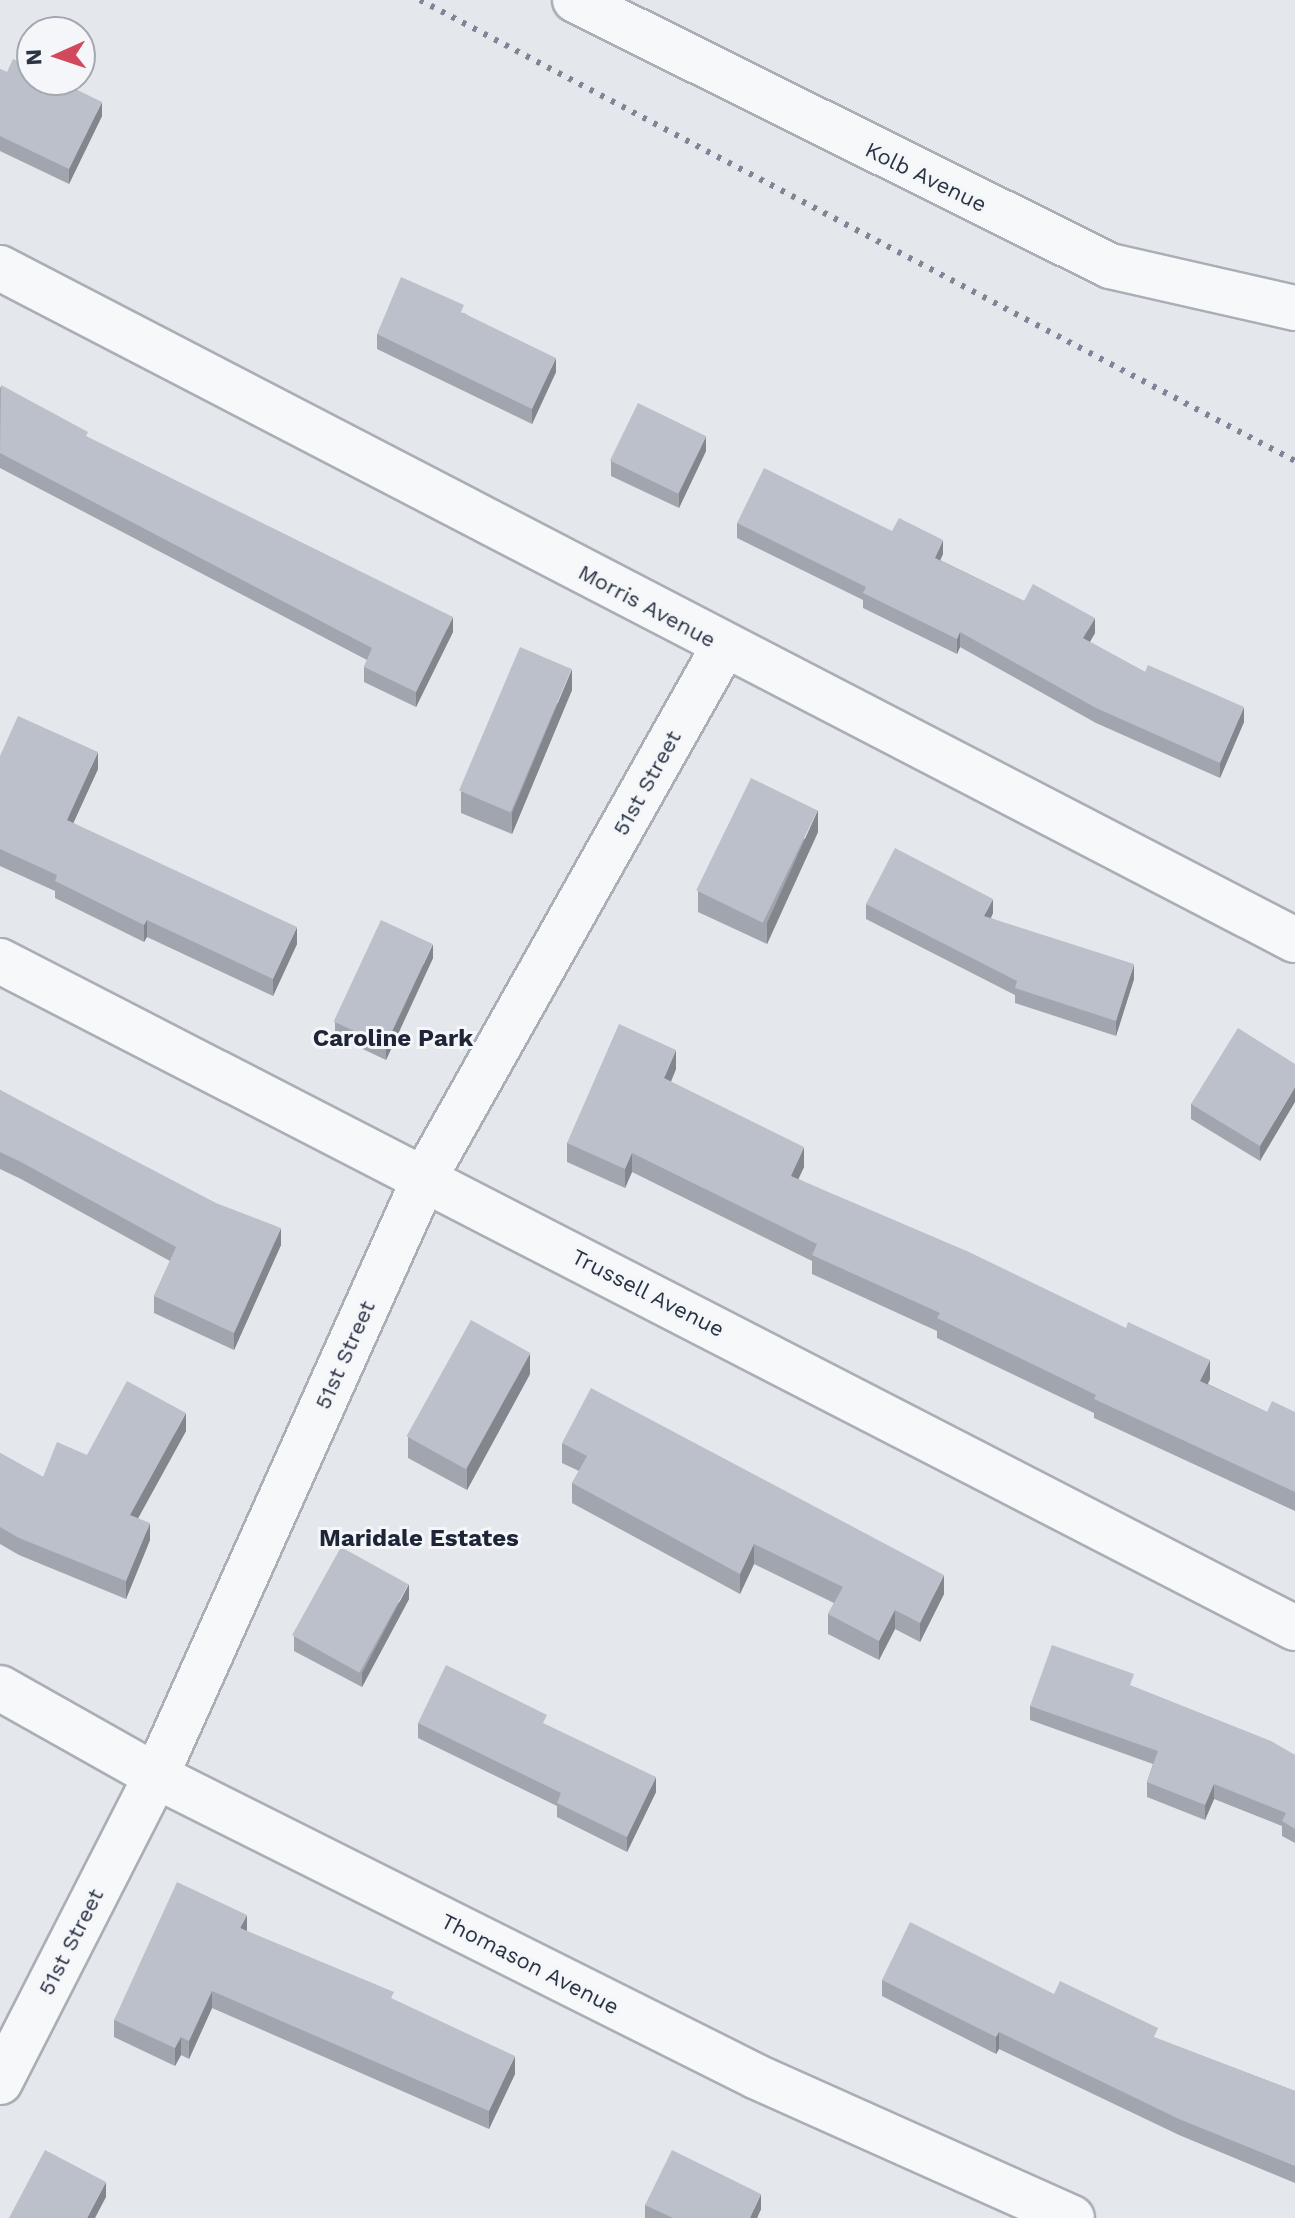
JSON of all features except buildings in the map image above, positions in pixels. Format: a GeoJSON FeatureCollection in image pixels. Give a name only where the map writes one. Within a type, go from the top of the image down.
{"type":"FeatureCollection","features":[{"type":"Feature","properties":{"kind":"street","name":"Kolb Avenue"},"geometry":{"type":"LineString","coordinates":[[575,0],[625,13],[1110,266],[1295,308]]}},
{"type":"Feature","properties":{"kind":"street","name":"Morris Avenue"},"geometry":{"type":"LineString","coordinates":[[0,268],[1295,940]]}},
{"type":"Feature","properties":{"kind":"street","name":"51st Street"},"geometry":{"type":"LineString","coordinates":[[0,2082],[156,1776],[425,1177],[724,646]]}},
{"type":"Feature","properties":{"kind":"street","name":"Trussell Avenue"},"geometry":{"type":"LineString","coordinates":[[0,961],[425,1177],[1295,1628]]}},
{"type":"Feature","properties":{"kind":"street","name":"Thomason Avenue"},"geometry":{"type":"LineString","coordinates":[[0,1688],[156,1776],[757,2077],[1072,2218]]}},
{"type":"Feature","properties":{"kind":"railway"},"geometry":{"type":"LineString","coordinates":[[420,0],[1295,461]]}},
{"type":"Feature","properties":{"kind":"district","name":"Caroline Park"},"geometry":{"type":"Point","coordinates":[393,1039]}},
{"type":"Feature","properties":{"kind":"district","name":"Maridale Estates"},"geometry":{"type":"Point","coordinates":[419,1539]}}]}
